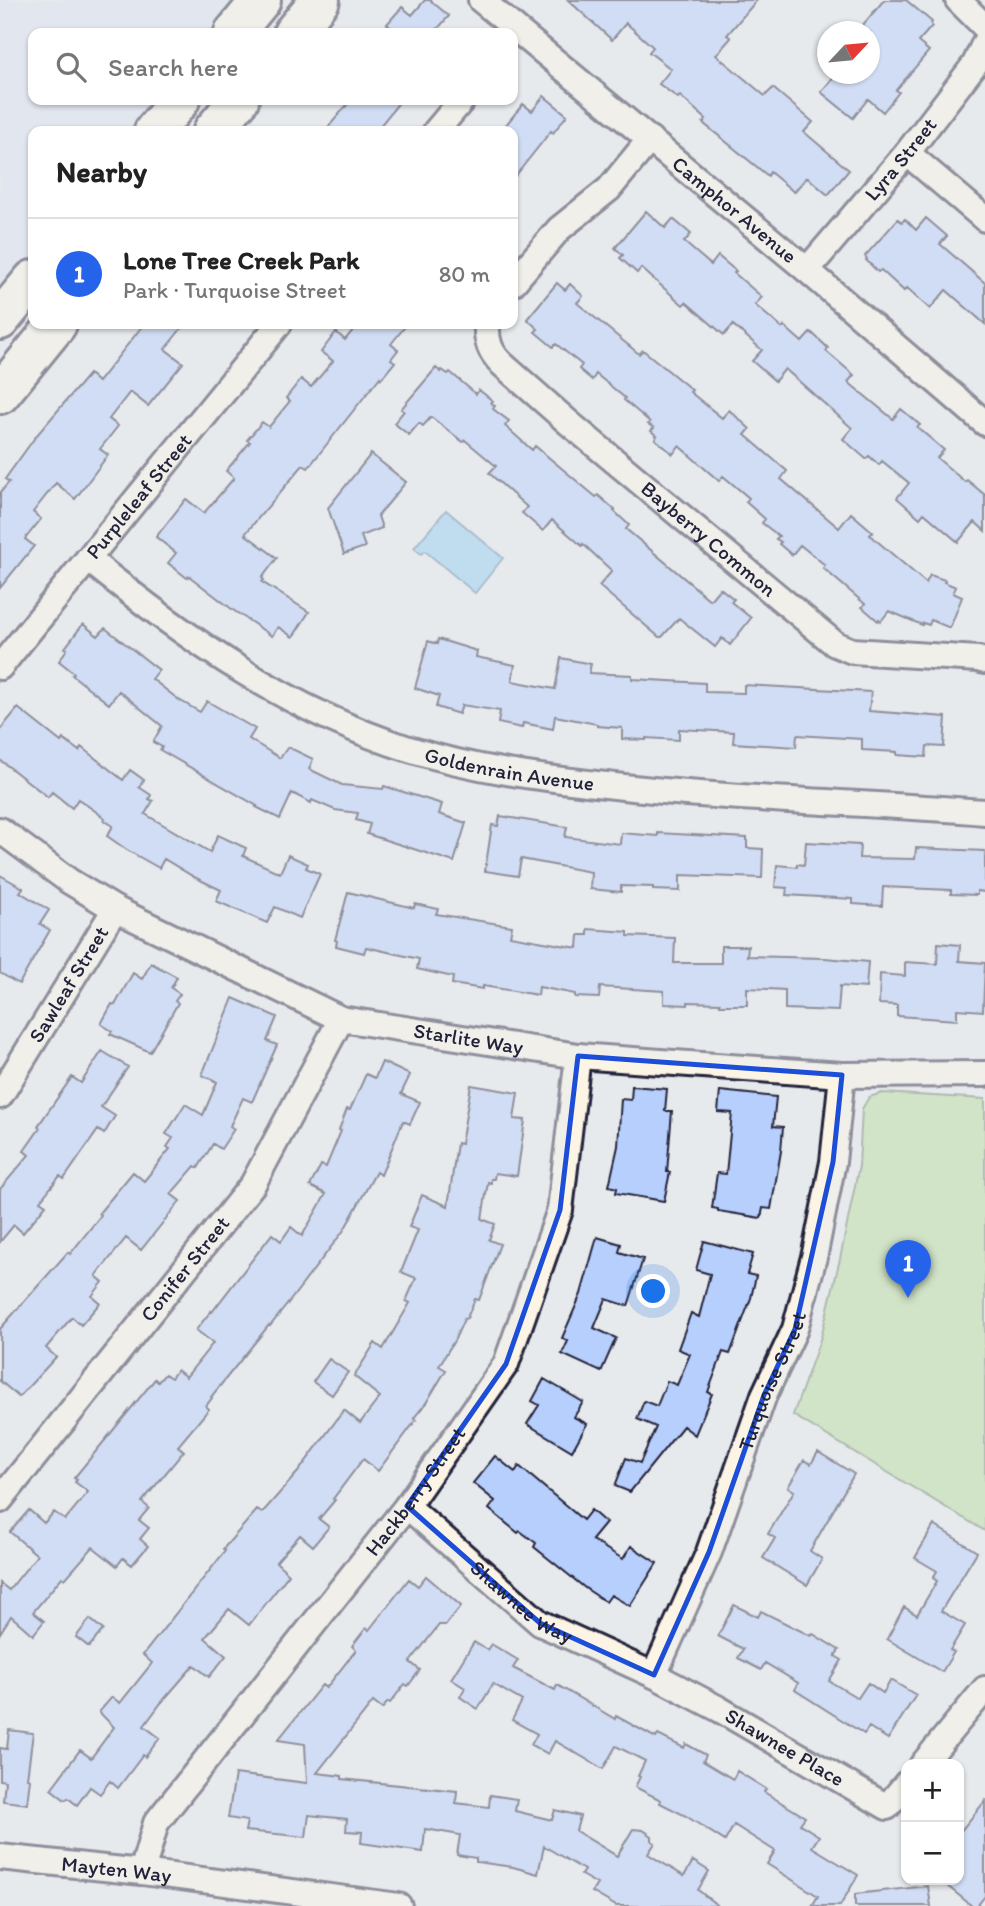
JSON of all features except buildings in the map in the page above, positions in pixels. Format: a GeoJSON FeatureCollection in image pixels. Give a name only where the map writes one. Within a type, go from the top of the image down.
{"type":"FeatureCollection","features":[{"type":"Feature","properties":{"kind":"main road"},"geometry":{"type":"LineString","coordinates":[[238,28],[261,0]]}},
{"type":"Feature","properties":{"kind":"main road"},"geometry":{"type":"LineString","coordinates":[[297,28],[320,0]]}},
{"type":"Feature","properties":{"kind":"main road"},"geometry":{"type":"LineString","coordinates":[[158,126],[176,105]]}},
{"type":"Feature","properties":{"kind":"main road"},"geometry":{"type":"LineString","coordinates":[[217,126],[235,105]]}},
{"type":"Feature","properties":{"kind":"main road"},"geometry":{"type":"LineString","coordinates":[[0,320],[28,286]]}},
{"type":"Feature","properties":{"kind":"main road"},"geometry":{"type":"LineString","coordinates":[[0,394],[53,329]]}},
{"type":"Feature","properties":{"kind":"street","name":"Camphor Avenue"},"geometry":{"type":"LineString","coordinates":[[481,0],[509,28]]}},
{"type":"Feature","properties":{"kind":"street"},"geometry":{"type":"LineString","coordinates":[[958,0],[985,27]]}},
{"type":"Feature","properties":{"kind":"street","name":"Camphor Avenue"},"geometry":{"type":"LineString","coordinates":[[518,36],[650,139],[985,423]]}},
{"type":"Feature","properties":{"kind":"street","name":"Lyra Street"},"geometry":{"type":"LineString","coordinates":[[807,270],[907,153],[975,64],[985,42]]}},
{"type":"Feature","properties":{"kind":"street"},"geometry":{"type":"LineString","coordinates":[[440,126],[458,105]]}},
{"type":"Feature","properties":{"kind":"street"},"geometry":{"type":"LineString","coordinates":[[518,277],[559,229],[608,189],[650,139]]}},
{"type":"Feature","properties":{"kind":"street"},"geometry":{"type":"LineString","coordinates":[[907,153],[985,219]]}},
{"type":"Feature","properties":{"kind":"street","name":"Purpleleaf Street"},"geometry":{"type":"LineString","coordinates":[[0,667],[275,329]]}},
{"type":"Feature","properties":{"kind":"street","name":"Bayberry Common"},"geometry":{"type":"LineString","coordinates":[[487,329],[488,344],[502,364],[835,644],[844,649],[871,653],[985,661]]}},
{"type":"Feature","properties":{"kind":"street","name":"Goldenrain Avenue"},"geometry":{"type":"LineString","coordinates":[[88,559],[139,600],[240,670],[351,728],[409,749],[517,774],[660,792],[985,812]]}},
{"type":"Feature","properties":{"kind":"street","name":"Starlite Way"},"geometry":{"type":"LineString","coordinates":[[0,830],[69,881],[115,909],[341,1019],[578,1056],[842,1075],[985,1074]]}},
{"type":"Feature","properties":{"kind":"street","name":"Sawleaf Street"},"geometry":{"type":"LineString","coordinates":[[0,1096],[115,909]]}},
{"type":"Feature","properties":{"kind":"street","name":"Conifer Street"},"geometry":{"type":"LineString","coordinates":[[0,1500],[253,1184],[341,1019]]}},
{"type":"Feature","properties":{"kind":"street","name":"Hackberry Street"},"geometry":{"type":"LineString","coordinates":[[142,1872],[156,1823],[407,1506],[506,1364],[559,1210],[578,1056]]}},
{"type":"Feature","properties":{"kind":"street","name":"Turquoise Street"},"geometry":{"type":"LineString","coordinates":[[654,1675],[709,1552],[764,1395],[794,1329],[815,1254],[832,1162],[842,1075]]}},
{"type":"Feature","properties":{"kind":"street","name":"Shawnee Way"},"geometry":{"type":"LineString","coordinates":[[407,1506],[540,1623],[654,1675]]}},
{"type":"Feature","properties":{"kind":"street","name":"Shawnee Place"},"geometry":{"type":"LineString","coordinates":[[654,1675],[719,1709],[887,1807],[901,1790]]}},
{"type":"Feature","properties":{"kind":"street"},"geometry":{"type":"LineString","coordinates":[[927,1759],[985,1689]]}},
{"type":"Feature","properties":{"kind":"street","name":"Mayten Way"},"geometry":{"type":"LineString","coordinates":[[0,1857],[142,1872],[399,1906]]}},
{"type":"Feature","properties":{"kind":"highlighted area"},"geometry":{"type":"Polygon","coordinates":[[[578,1056],[842,1075],[833,1162],[795,1329],[764,1395],[709,1552],[654,1675],[540,1623],[407,1506],[506,1364],[560,1210],[578,1056]]]}},
{"type":"Feature","properties":{"kind":"shaded area"},"geometry":{"type":"Polygon","coordinates":[[[0,0],[243,0],[220,28],[28,28],[28,105],[158,105],[140,126],[28,126],[28,265],[0,299],[0,0]]]}},
{"type":"Feature","properties":{"kind":"green space"},"geometry":{"type":"Polygon","coordinates":[[[882,1093],[985,1099],[985,1531],[793,1415],[821,1337],[840,1259],[859,1166],[862,1109],[869,1097],[882,1093]]]}},
{"type":"Feature","properties":{"kind":"water"},"geometry":{"type":"Polygon","coordinates":[[[446,510],[503,558],[475,593],[425,551],[421,554],[414,548],[446,510]]]}},
{"type":"Feature","properties":{"kind":"place","name":"Lone Tree Creek Park"},"geometry":{"type":"Point","coordinates":[908,1298]}}]}
